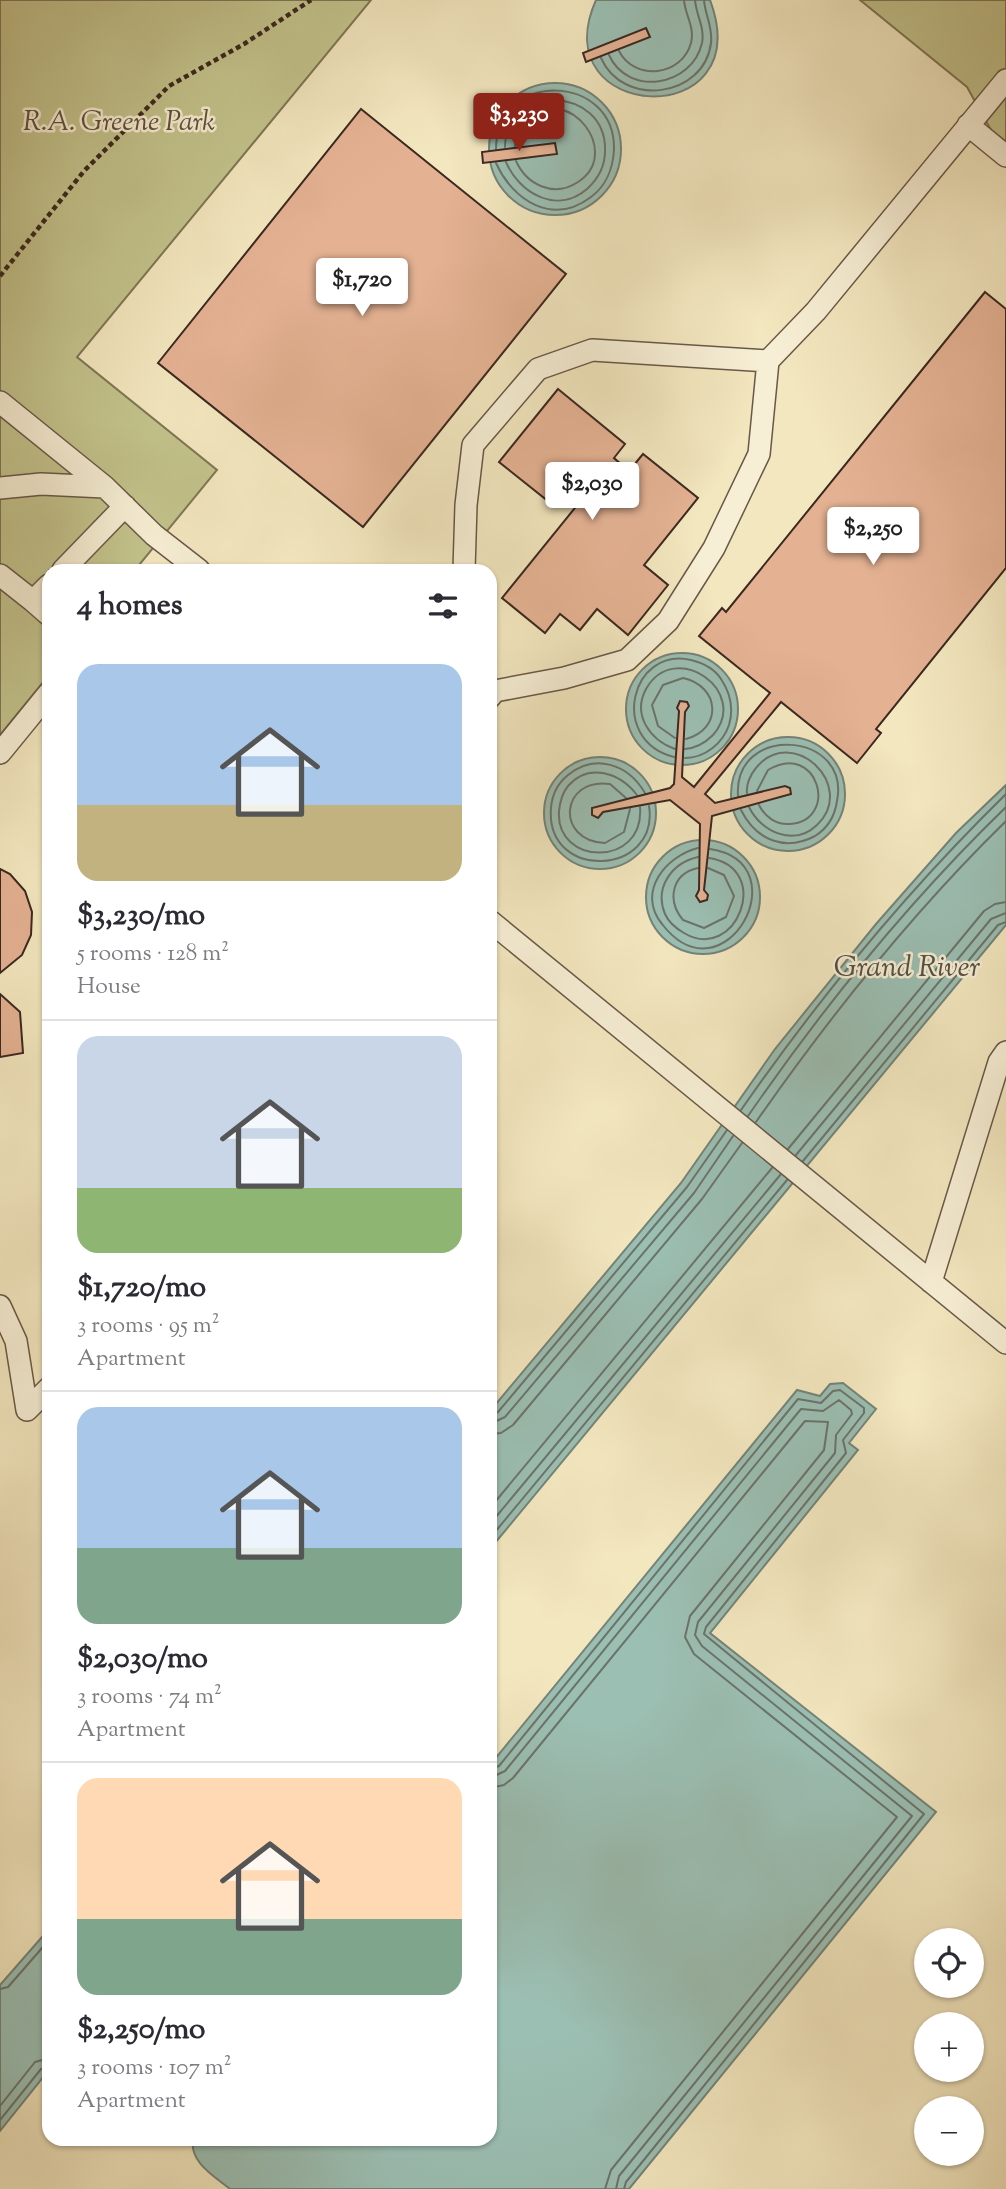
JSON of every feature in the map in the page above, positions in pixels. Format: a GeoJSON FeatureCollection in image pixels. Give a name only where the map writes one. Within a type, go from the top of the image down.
{"type":"FeatureCollection","features":[{"type":"Feature","properties":{"kind":"lane"},"geometry":{"type":"LineString","coordinates":[[497,688],[564,678],[627,660],[668,621],[714,548],[759,454],[768,361],[816,311],[1006,80]]}},
{"type":"Feature","properties":{"kind":"lane"},"geometry":{"type":"LineString","coordinates":[[968,125],[1006,156]]}},
{"type":"Feature","properties":{"kind":"lane"},"geometry":{"type":"LineString","coordinates":[[464,564],[466,505],[473,445],[538,369],[592,350],[768,361]]}},
{"type":"Feature","properties":{"kind":"lane"},"geometry":{"type":"LineString","coordinates":[[0,402],[105,487],[154,535],[191,564]]}},
{"type":"Feature","properties":{"kind":"lane"},"geometry":{"type":"LineString","coordinates":[[0,488],[41,484],[105,487]]}},
{"type":"Feature","properties":{"kind":"lane"},"geometry":{"type":"LineString","coordinates":[[69,564],[125,506]]}},
{"type":"Feature","properties":{"kind":"lane"},"geometry":{"type":"LineString","coordinates":[[0,575],[41,608]]}},
{"type":"Feature","properties":{"kind":"lane"},"geometry":{"type":"LineString","coordinates":[[0,753],[42,702]]}},
{"type":"Feature","properties":{"kind":"lane"},"geometry":{"type":"LineString","coordinates":[[497,927],[1006,1343]]}},
{"type":"Feature","properties":{"kind":"lane"},"geometry":{"type":"LineString","coordinates":[[931,1282],[999,1062],[1006,1052]]}},
{"type":"Feature","properties":{"kind":"lane"},"geometry":{"type":"LineString","coordinates":[[0,1307],[16,1340],[27,1410],[42,1395]]}},
{"type":"Feature","properties":{"kind":"path"},"geometry":{"type":"LineString","coordinates":[[0,275],[85,171],[169,86],[244,44],[312,0]]}},
{"type":"Feature","properties":{"kind":"green space","name":"R.A. Greene Park"},"geometry":{"type":"Polygon","coordinates":[[[0,0],[371,0],[77,357],[217,470],[140,564],[42,564],[42,684],[0,735],[0,0]]]}},
{"type":"Feature","properties":{"kind":"green space"},"geometry":{"type":"Polygon","coordinates":[[[860,0],[1006,0],[1006,147],[996,139],[967,87],[860,0]]]}},
{"type":"Feature","properties":{"kind":"water"},"geometry":{"type":"Polygon","coordinates":[[[596,0],[710,0],[717,44],[706,74],[681,91],[651,96],[621,89],[598,71],[587,41],[596,0]]]}},
{"type":"Feature","properties":{"kind":"water"},"geometry":{"type":"Polygon","coordinates":[[[555,83],[580,88],[602,102],[616,124],[621,149],[616,174],[602,196],[580,210],[555,215],[530,210],[508,196],[494,174],[489,149],[494,124],[508,102],[530,88],[555,83]]]}},
{"type":"Feature","properties":{"kind":"water"},"geometry":{"type":"Polygon","coordinates":[[[682,653],[704,657],[722,669],[734,687],[738,709],[734,731],[722,749],[704,761],[682,765],[660,761],[642,749],[630,731],[626,709],[630,687],[642,669],[660,657],[682,653]]]}},
{"type":"Feature","properties":{"kind":"water"},"geometry":{"type":"Polygon","coordinates":[[[788,737],[810,741],[828,754],[841,772],[845,794],[841,816],[828,834],[810,847],[788,851],[766,847],[748,834],[735,816],[731,794],[735,772],[748,754],[766,741],[788,737]]]}},
{"type":"Feature","properties":{"kind":"water"},"geometry":{"type":"Polygon","coordinates":[[[600,757],[622,761],[640,773],[652,791],[656,813],[652,835],[640,853],[622,865],[600,869],[578,865],[560,853],[548,835],[544,813],[548,791],[560,773],[578,761],[600,757]]]}},
{"type":"Feature","properties":{"kind":"water","name":"Grand River"},"geometry":{"type":"Polygon","coordinates":[[[1006,785],[1006,925],[497,1541],[497,1403],[681,1183],[775,1049],[876,924],[956,833],[1006,785]]]}},
{"type":"Feature","properties":{"kind":"water"},"geometry":{"type":"Polygon","coordinates":[[[703,840],[725,845],[743,857],[755,875],[760,897],[755,919],[743,937],[725,949],[703,954],[681,949],[663,937],[651,919],[646,897],[651,875],[663,857],[681,845],[703,840]]]}},
{"type":"Feature","properties":{"kind":"water"},"geometry":{"type":"Polygon","coordinates":[[[843,1383],[876,1409],[849,1443],[858,1450],[710,1633],[936,1812],[629,2189],[230,2189],[204,2168],[195,2155],[193,2146],[497,2146],[497,1756],[797,1390],[820,1396],[830,1384],[843,1383]]]}},
{"type":"Feature","properties":{"kind":"water"},"geometry":{"type":"Polygon","coordinates":[[[42,1937],[42,2079],[0,2131],[0,1985],[42,1937]]]}},
{"type":"Feature","properties":{"kind":"building"},"geometry":{"type":"Polygon","coordinates":[[[646,28],[650,37],[586,62],[583,53],[646,28]]]}},
{"type":"Feature","properties":{"kind":"building"},"geometry":{"type":"Polygon","coordinates":[[[361,109],[566,274],[363,527],[158,363],[361,109]]]}},
{"type":"Feature","properties":{"kind":"building"},"geometry":{"type":"Polygon","coordinates":[[[555,143],[557,154],[483,163],[482,152],[555,143]]]}},
{"type":"Feature","properties":{"kind":"building"},"geometry":{"type":"Polygon","coordinates":[[[985,292],[1006,309],[1006,568],[876,729],[881,733],[857,763],[781,702],[705,794],[715,803],[785,786],[790,788],[791,794],[712,816],[704,890],[708,895],[707,900],[700,902],[696,896],[699,890],[700,824],[670,800],[603,812],[598,818],[592,815],[592,808],[670,788],[674,784],[679,711],[677,708],[680,701],[687,702],[689,706],[685,712],[682,777],[694,787],[770,693],[699,636],[722,608],[726,612],[985,292]]]}},
{"type":"Feature","properties":{"kind":"building"},"geometry":{"type":"Polygon","coordinates":[[[558,389],[625,444],[614,458],[629,471],[643,454],[698,498],[644,565],[668,585],[628,635],[597,609],[580,630],[560,614],[545,633],[502,598],[587,493],[573,481],[553,505],[499,462],[558,389]]]}},
{"type":"Feature","properties":{"kind":"building"},"geometry":{"type":"Polygon","coordinates":[[[0,869],[10,874],[25,891],[32,912],[31,935],[22,955],[0,973],[0,869]]]}},
{"type":"Feature","properties":{"kind":"building"},"geometry":{"type":"Polygon","coordinates":[[[0,994],[20,1012],[23,1053],[0,1057],[0,994]]]}}]}
